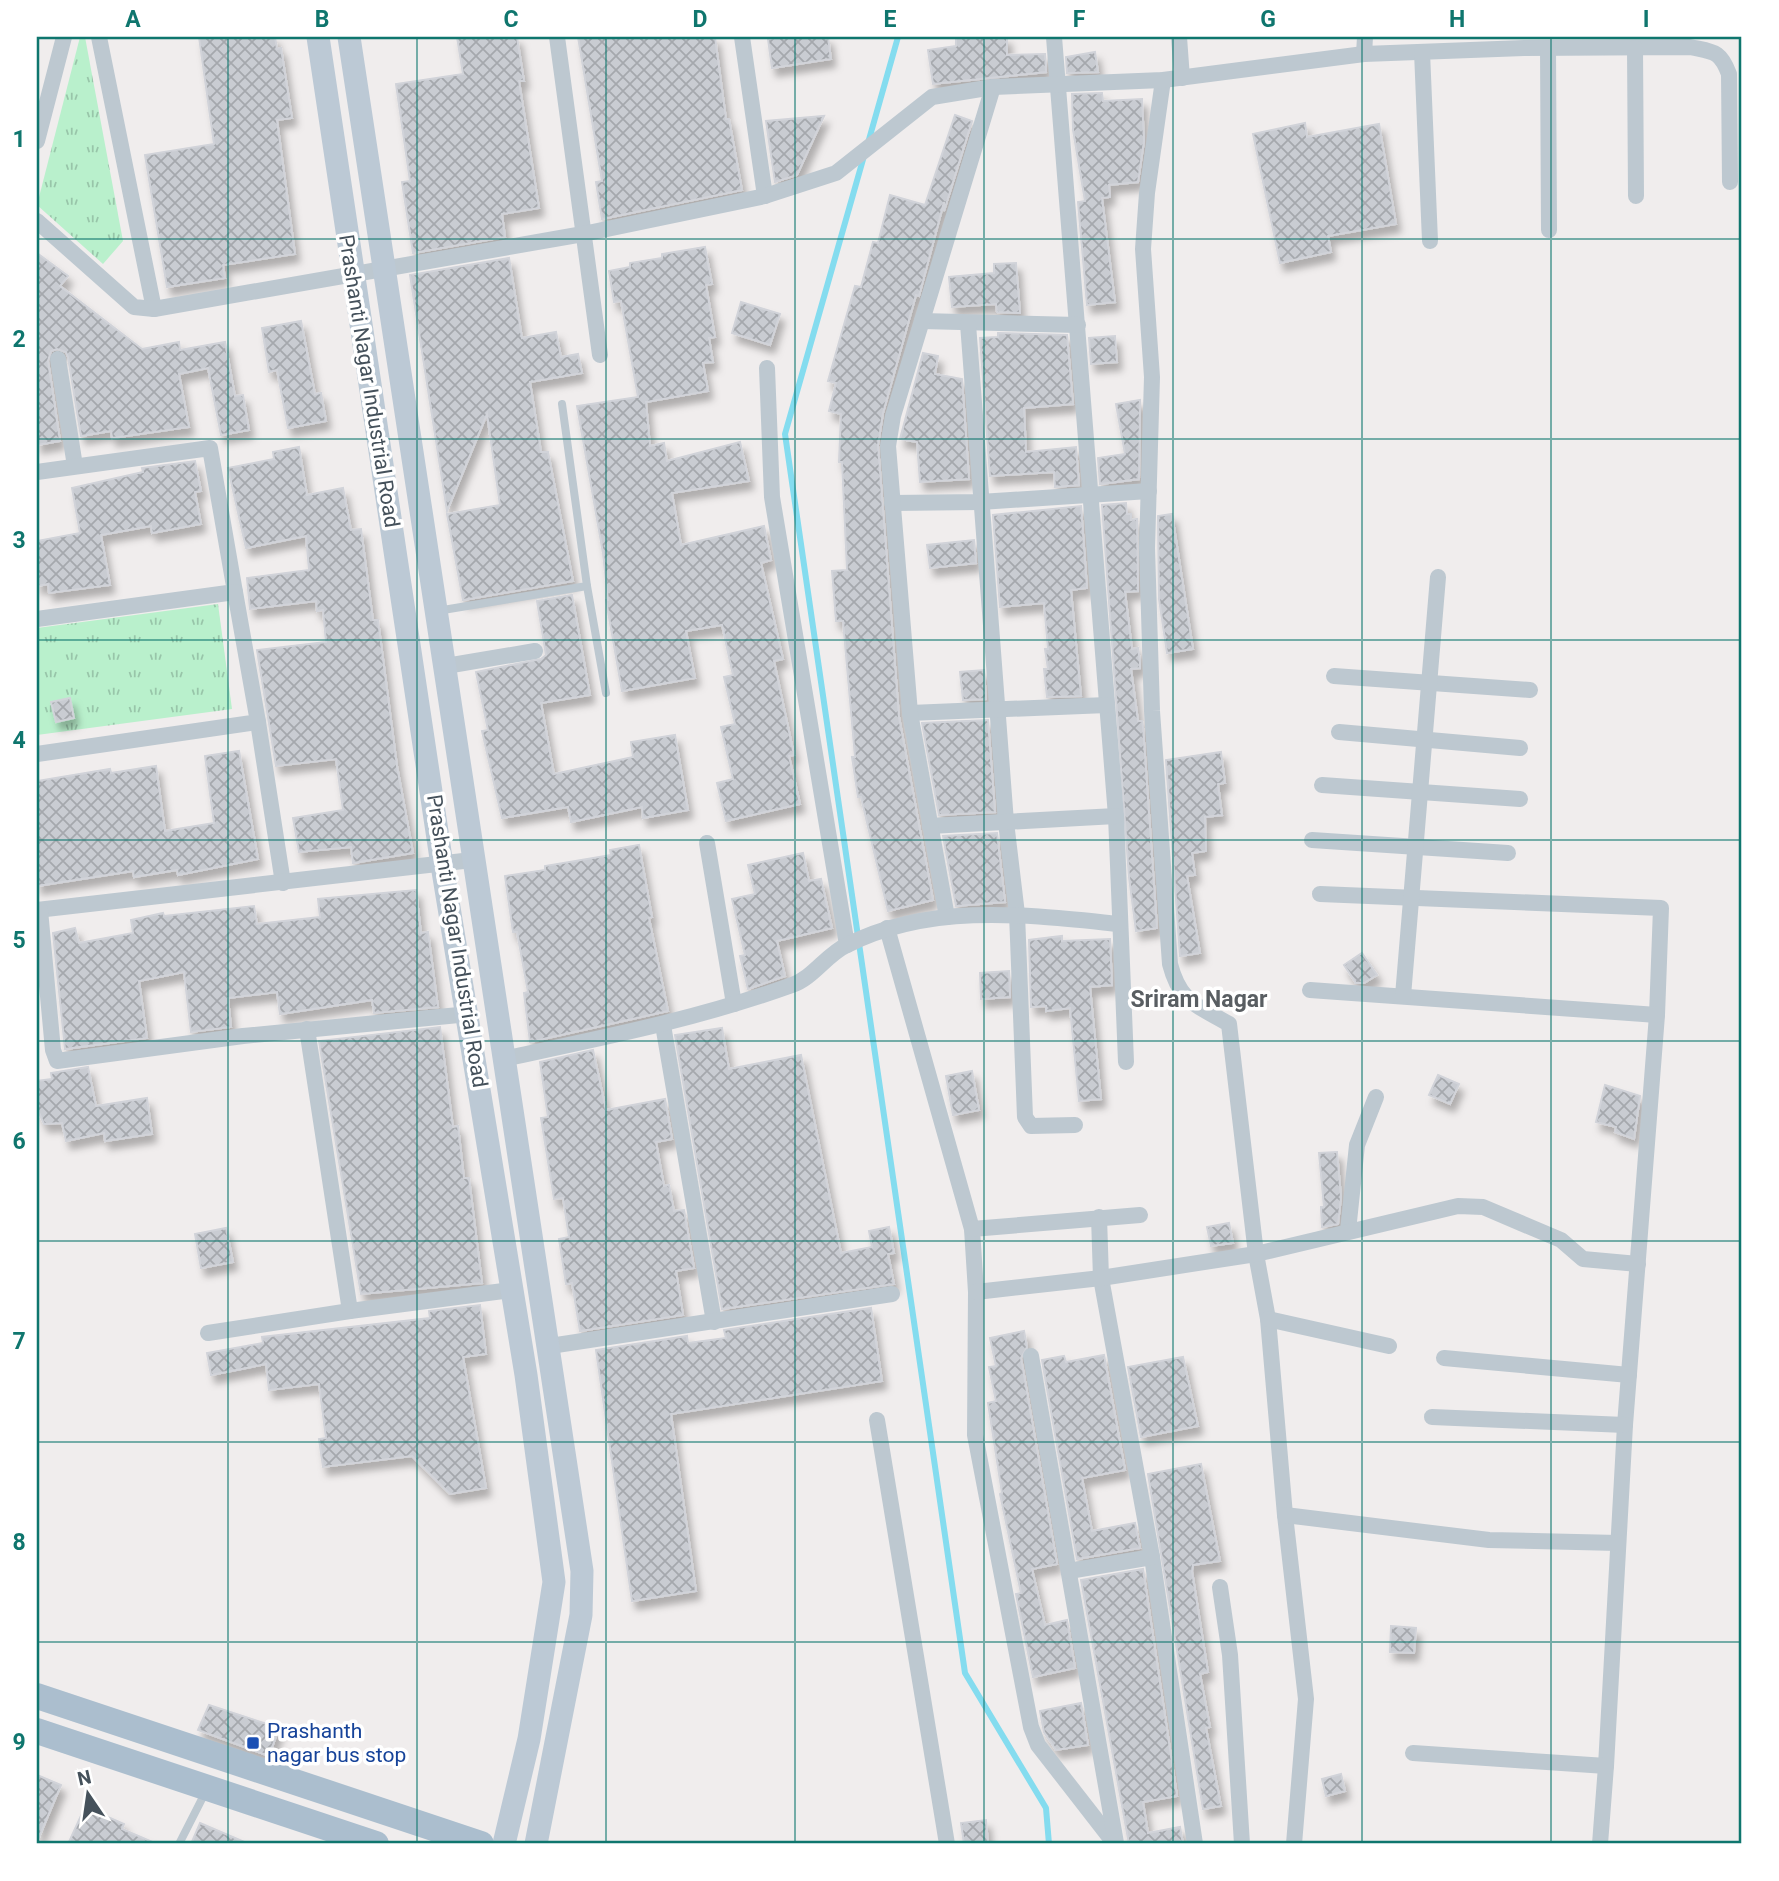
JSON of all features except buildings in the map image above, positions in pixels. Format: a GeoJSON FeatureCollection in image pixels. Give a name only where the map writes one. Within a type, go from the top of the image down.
{"type":"FeatureCollection","features":[{"type":"Feature","properties":{"kind":"main road"},"geometry":{"type":"LineString","coordinates":[[37,1696],[481,1844]]}},
{"type":"Feature","properties":{"kind":"main road"},"geometry":{"type":"LineString","coordinates":[[37,1731],[376,1844]]}},
{"type":"Feature","properties":{"kind":"street"},"geometry":{"type":"LineString","coordinates":[[37,141],[64,37]]}},
{"type":"Feature","properties":{"kind":"street"},"geometry":{"type":"LineString","coordinates":[[99,37],[154,309]]}},
{"type":"Feature","properties":{"kind":"street","name":"Prashanti Nagar Industrial Road"},"geometry":{"type":"LineString","coordinates":[[318,37],[442,864],[469,1014],[510,1290],[526,1375],[554,1582],[529,1739],[504,1844]]}},
{"type":"Feature","properties":{"kind":"street","name":"Prashanti Nagar Industrial Road"},"geometry":{"type":"LineString","coordinates":[[349,37],[438,611],[472,860],[550,1346],[582,1571],[581,1615],[536,1844]]}},
{"type":"Feature","properties":{"kind":"street"},"geometry":{"type":"LineString","coordinates":[[557,37],[600,355]]}},
{"type":"Feature","properties":{"kind":"street"},"geometry":{"type":"LineString","coordinates":[[742,37],[765,196]]}},
{"type":"Feature","properties":{"kind":"street"},"geometry":{"type":"LineString","coordinates":[[1054,37],[1116,816],[1126,1062]]}},
{"type":"Feature","properties":{"kind":"street"},"geometry":{"type":"LineString","coordinates":[[1179,37],[1182,78]]}},
{"type":"Feature","properties":{"kind":"street"},"geometry":{"type":"LineString","coordinates":[[1364,54],[1365,37]]}},
{"type":"Feature","properties":{"kind":"street"},"geometry":{"type":"LineString","coordinates":[[37,221],[134,307],[154,309],[583,234],[765,196],[836,173],[932,97],[993,87],[1163,80],[1364,54],[1422,52],[1523,42],[1548,48],[1635,48],[1689,42],[1723,57],[1729,74],[1730,182]]}},
{"type":"Feature","properties":{"kind":"street"},"geometry":{"type":"LineString","coordinates":[[1548,48],[1549,230]]}},
{"type":"Feature","properties":{"kind":"street"},"geometry":{"type":"LineString","coordinates":[[1635,48],[1636,196]]}},
{"type":"Feature","properties":{"kind":"street"},"geometry":{"type":"LineString","coordinates":[[1422,52],[1430,242]]}},
{"type":"Feature","properties":{"kind":"street"},"geometry":{"type":"LineString","coordinates":[[1163,80],[1147,193],[1143,249],[1152,377],[1147,548],[1152,711],[1170,964],[1176,986],[1187,999],[1229,1024],[1256,1254],[1268,1319],[1285,1515],[1306,1699],[1294,1844]]}},
{"type":"Feature","properties":{"kind":"street"},"geometry":{"type":"LineString","coordinates":[[947,917],[911,713],[888,446],[893,416],[993,87]]}},
{"type":"Feature","properties":{"kind":"street"},"geometry":{"type":"LineString","coordinates":[[922,321],[1078,325]]}},
{"type":"Feature","properties":{"kind":"street"},"geometry":{"type":"LineString","coordinates":[[968,324],[1006,822],[1017,914],[1027,1123],[1031,1126],[1075,1125]]}},
{"type":"Feature","properties":{"kind":"street"},"geometry":{"type":"LineString","coordinates":[[58,359],[75,466]]}},
{"type":"Feature","properties":{"kind":"street"},"geometry":{"type":"LineString","coordinates":[[767,368],[772,498],[850,944]]}},
{"type":"Feature","properties":{"kind":"street"},"geometry":{"type":"LineString","coordinates":[[37,471],[210,448],[283,883]]}},
{"type":"Feature","properties":{"kind":"street"},"geometry":{"type":"LineString","coordinates":[[892,503],[980,502],[1149,491]]}},
{"type":"Feature","properties":{"kind":"street"},"geometry":{"type":"LineString","coordinates":[[1403,996],[1438,577]]}},
{"type":"Feature","properties":{"kind":"street"},"geometry":{"type":"LineString","coordinates":[[37,619],[235,592]]}},
{"type":"Feature","properties":{"kind":"street"},"geometry":{"type":"LineString","coordinates":[[446,666],[535,651]]}},
{"type":"Feature","properties":{"kind":"street"},"geometry":{"type":"LineString","coordinates":[[1334,676],[1530,690]]}},
{"type":"Feature","properties":{"kind":"street"},"geometry":{"type":"LineString","coordinates":[[911,713],[1107,705]]}},
{"type":"Feature","properties":{"kind":"street"},"geometry":{"type":"LineString","coordinates":[[37,754],[258,722]]}},
{"type":"Feature","properties":{"kind":"street"},"geometry":{"type":"LineString","coordinates":[[1339,732],[1520,748]]}},
{"type":"Feature","properties":{"kind":"street"},"geometry":{"type":"LineString","coordinates":[[1322,785],[1520,799]]}},
{"type":"Feature","properties":{"kind":"street"},"geometry":{"type":"LineString","coordinates":[[930,826],[1116,816]]}},
{"type":"Feature","properties":{"kind":"street"},"geometry":{"type":"LineString","coordinates":[[1312,840],[1508,853]]}},
{"type":"Feature","properties":{"kind":"street"},"geometry":{"type":"LineString","coordinates":[[707,843],[734,1004]]}},
{"type":"Feature","properties":{"kind":"street"},"geometry":{"type":"LineString","coordinates":[[469,1014],[307,1029],[57,1061],[53,1050],[38,910],[472,860]]}},
{"type":"Feature","properties":{"kind":"street"},"geometry":{"type":"LineString","coordinates":[[1320,894],[1661,908],[1657,1015],[1625,1425],[1600,1844]]}},
{"type":"Feature","properties":{"kind":"street"},"geometry":{"type":"LineString","coordinates":[[503,1059],[663,1026],[796,984],[850,944],[887,928],[947,917],[1017,914],[1119,924]]}},
{"type":"Feature","properties":{"kind":"street"},"geometry":{"type":"LineString","coordinates":[[887,928],[905,1001],[972,1229],[976,1292],[975,1435],[1031,1727],[1038,1745],[1115,1844]]}},
{"type":"Feature","properties":{"kind":"street"},"geometry":{"type":"LineString","coordinates":[[1310,990],[1657,1015]]}},
{"type":"Feature","properties":{"kind":"street"},"geometry":{"type":"LineString","coordinates":[[663,1026],[714,1322]]}},
{"type":"Feature","properties":{"kind":"street"},"geometry":{"type":"LineString","coordinates":[[307,1029],[350,1311]]}},
{"type":"Feature","properties":{"kind":"street"},"geometry":{"type":"LineString","coordinates":[[1348,1231],[1357,1145],[1376,1097]]}},
{"type":"Feature","properties":{"kind":"street"},"geometry":{"type":"LineString","coordinates":[[976,1292],[1101,1278],[1256,1254],[1458,1206],[1483,1207],[1561,1240],[1583,1259],[1638,1264]]}},
{"type":"Feature","properties":{"kind":"street"},"geometry":{"type":"LineString","coordinates":[[972,1229],[1140,1214]]}},
{"type":"Feature","properties":{"kind":"street"},"geometry":{"type":"LineString","coordinates":[[1099,1217],[1101,1278],[1152,1556],[1195,1844]]}},
{"type":"Feature","properties":{"kind":"street"},"geometry":{"type":"LineString","coordinates":[[208,1333],[510,1290]]}},
{"type":"Feature","properties":{"kind":"street"},"geometry":{"type":"LineString","coordinates":[[550,1346],[892,1294]]}},
{"type":"Feature","properties":{"kind":"street"},"geometry":{"type":"LineString","coordinates":[[1268,1319],[1389,1346]]}},
{"type":"Feature","properties":{"kind":"street"},"geometry":{"type":"LineString","coordinates":[[1031,1356],[1115,1844]]}},
{"type":"Feature","properties":{"kind":"street"},"geometry":{"type":"LineString","coordinates":[[1444,1358],[1629,1376]]}},
{"type":"Feature","properties":{"kind":"street"},"geometry":{"type":"LineString","coordinates":[[1432,1417],[1625,1425]]}},
{"type":"Feature","properties":{"kind":"street"},"geometry":{"type":"LineString","coordinates":[[877,1420],[947,1844]]}},
{"type":"Feature","properties":{"kind":"street"},"geometry":{"type":"LineString","coordinates":[[1285,1515],[1489,1540],[1618,1543]]}},
{"type":"Feature","properties":{"kind":"street"},"geometry":{"type":"LineString","coordinates":[[1069,1571],[1152,1556]]}},
{"type":"Feature","properties":{"kind":"street"},"geometry":{"type":"LineString","coordinates":[[1220,1587],[1230,1656],[1242,1844]]}},
{"type":"Feature","properties":{"kind":"street"},"geometry":{"type":"LineString","coordinates":[[1413,1753],[1606,1766]]}},
{"type":"Feature","properties":{"kind":"lane"},"geometry":{"type":"LineString","coordinates":[[562,404],[587,586],[606,693]]}},
{"type":"Feature","properties":{"kind":"lane"},"geometry":{"type":"LineString","coordinates":[[438,611],[587,586]]}},
{"type":"Feature","properties":{"kind":"lane"},"geometry":{"type":"LineString","coordinates":[[179,1844],[207,1788]]}},
{"type":"Feature","properties":{"kind":"green space"},"geometry":{"type":"Polygon","coordinates":[[[80,37],[85,37],[123,241],[103,264],[37,205],[80,37]]]}},
{"type":"Feature","properties":{"kind":"green space"},"geometry":{"type":"Polygon","coordinates":[[[218,604],[232,709],[37,735],[37,628],[218,604]]]}},
{"type":"Feature","properties":{"kind":"waterway"},"geometry":{"type":"LineString","coordinates":[[868,143],[898,37]]}},
{"type":"Feature","properties":{"kind":"waterway"},"geometry":{"type":"LineString","coordinates":[[864,156],[785,434],[965,1673],[1046,1808],[1049,1844]]}},
{"type":"Feature","properties":{"kind":"place","name":"Prashanth nagar bus stop"},"geometry":{"type":"Point","coordinates":[253,1743]}},
{"type":"Feature","properties":{"kind":"district","name":"Sriram Nagar"},"geometry":{"type":"Point","coordinates":[1199,999]}}]}
